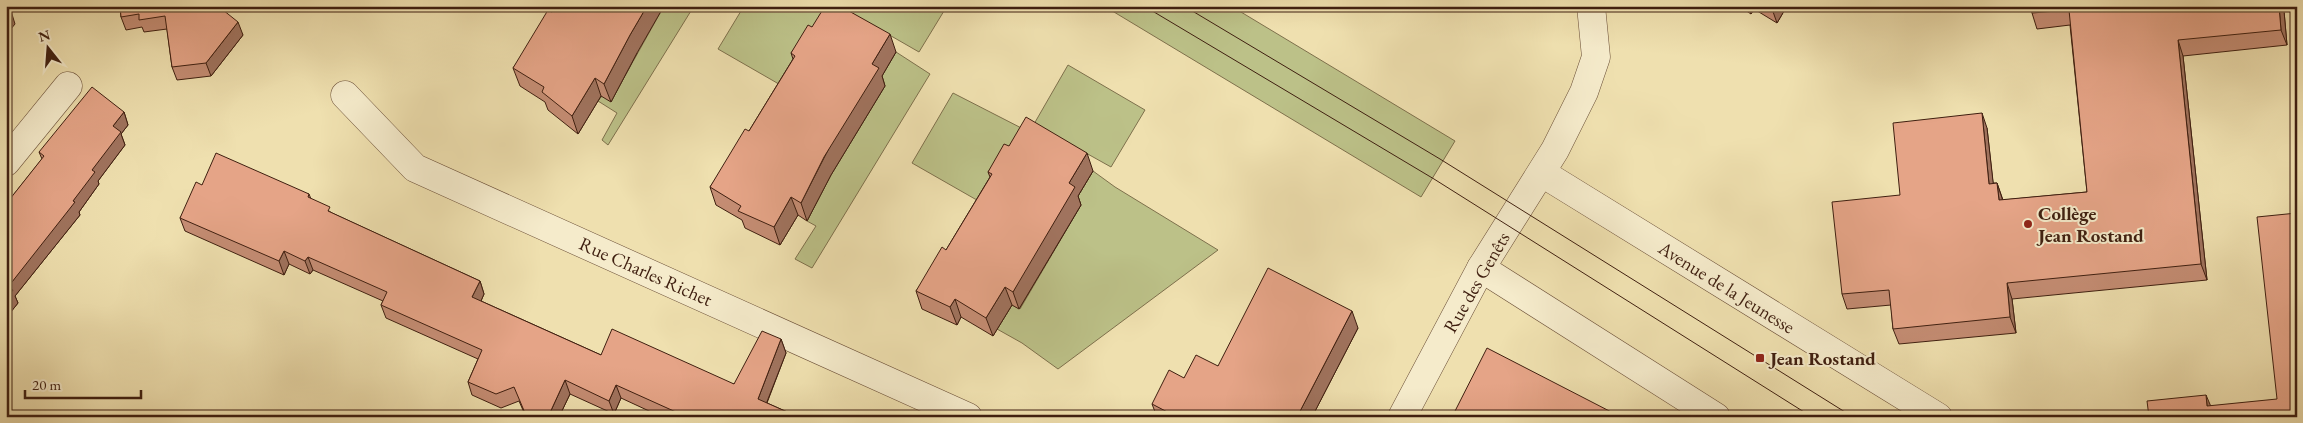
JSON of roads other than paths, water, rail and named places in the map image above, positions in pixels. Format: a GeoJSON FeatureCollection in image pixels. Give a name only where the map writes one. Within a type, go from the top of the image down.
{"type":"FeatureCollection","features":[{"type":"Feature","properties":{"kind":"street","name":"Rue des Genêts"},"geometry":{"type":"LineString","coordinates":[[1402,417],[1481,268],[1549,161],[1584,92],[1596,58],[1591,6]]}},
{"type":"Feature","properties":{"kind":"street"},"geometry":{"type":"LineString","coordinates":[[6,162],[68,86]]}},
{"type":"Feature","properties":{"kind":"street","name":"Rue Charles Richet"},"geometry":{"type":"LineString","coordinates":[[345,95],[415,168],[968,417]]}},
{"type":"Feature","properties":{"kind":"street","name":"Avenue de la Jeunesse"},"geometry":{"type":"LineString","coordinates":[[1549,161],[1938,417]]}},
{"type":"Feature","properties":{"kind":"street"},"geometry":{"type":"LineString","coordinates":[[1481,268],[1716,417]]}},
{"type":"Feature","properties":{"kind":"tram line"},"geometry":{"type":"LineString","coordinates":[[1144,6],[1434,179],[1812,417]]}},
{"type":"Feature","properties":{"kind":"tram line"},"geometry":{"type":"LineString","coordinates":[[1184,6],[1440,159],[1853,417]]}},
{"type":"Feature","properties":{"kind":"place","name":"Collège Jean Rostand"},"geometry":{"type":"Point","coordinates":[2028,224]}},
{"type":"Feature","properties":{"kind":"place","name":"Jean Rostand"},"geometry":{"type":"Point","coordinates":[1760,358]}}]}
